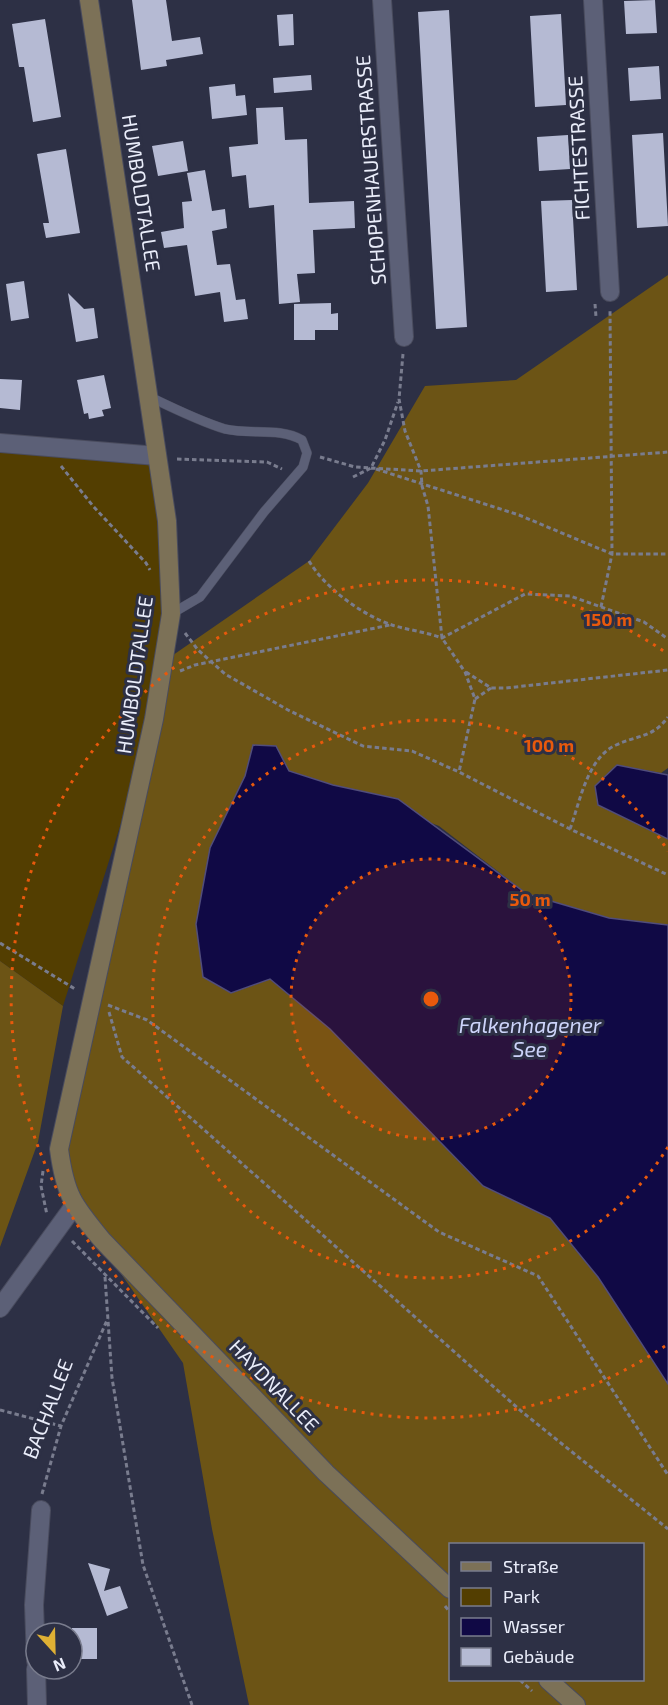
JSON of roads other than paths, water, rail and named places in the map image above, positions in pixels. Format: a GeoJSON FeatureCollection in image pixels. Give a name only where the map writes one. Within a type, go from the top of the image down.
{"type":"FeatureCollection","features":[{"type":"Feature","properties":{"kind":"street","name":"HUMBOLDTALLEE"},"geometry":{"type":"LineString","coordinates":[[74,1206],[63,1176],[59,1149],[99,1001],[154,719],[171,614],[166,521],[89,0]]}},
{"type":"Feature","properties":{"kind":"street","name":"SCHOPENHAUERSTRASSE"},"geometry":{"type":"LineString","coordinates":[[382,0],[404,338]]}},
{"type":"Feature","properties":{"kind":"street","name":"FICHTESTRASSE"},"geometry":{"type":"LineString","coordinates":[[593,0],[610,292]]}},
{"type":"Feature","properties":{"kind":"street"},"geometry":{"type":"LineString","coordinates":[[0,443],[157,456]]}},
{"type":"Feature","properties":{"kind":"street"},"geometry":{"type":"LineString","coordinates":[[0,1308],[74,1206]]}},
{"type":"Feature","properties":{"kind":"street","name":"HAYDNALLEE"},"geometry":{"type":"LineString","coordinates":[[74,1206],[110,1248],[326,1473],[449,1588]]}},
{"type":"Feature","properties":{"kind":"street"},"geometry":{"type":"LineString","coordinates":[[35,1621],[41,1510]]}},
{"type":"Feature","properties":{"kind":"street"},"geometry":{"type":"LineString","coordinates":[[36,1681],[37,1705]]}},
{"type":"Feature","properties":{"kind":"street"},"geometry":{"type":"LineString","coordinates":[[549,1681],[576,1705]]}},
{"type":"Feature","properties":{"kind":"lane"},"geometry":{"type":"LineString","coordinates":[[148,396],[226,429],[261,434],[290,433],[302,440],[307,453],[303,467],[264,512],[200,597],[171,614]]}},
{"type":"Feature","properties":{"kind":"water","name":"Falkenhagener See"},"geometry":{"type":"Polygon","coordinates":[[[253,745],[276,746],[289,771],[333,785],[398,799],[527,894],[609,918],[668,925],[668,1384],[598,1277],[550,1218],[483,1186],[330,1029],[270,979],[231,993],[203,977],[196,924],[210,848],[245,776],[253,745]]]}},
{"type":"Feature","properties":{"kind":"water"},"geometry":{"type":"Polygon","coordinates":[[[617,765],[668,775],[668,839],[598,805],[595,786],[617,765]]]}}]}
